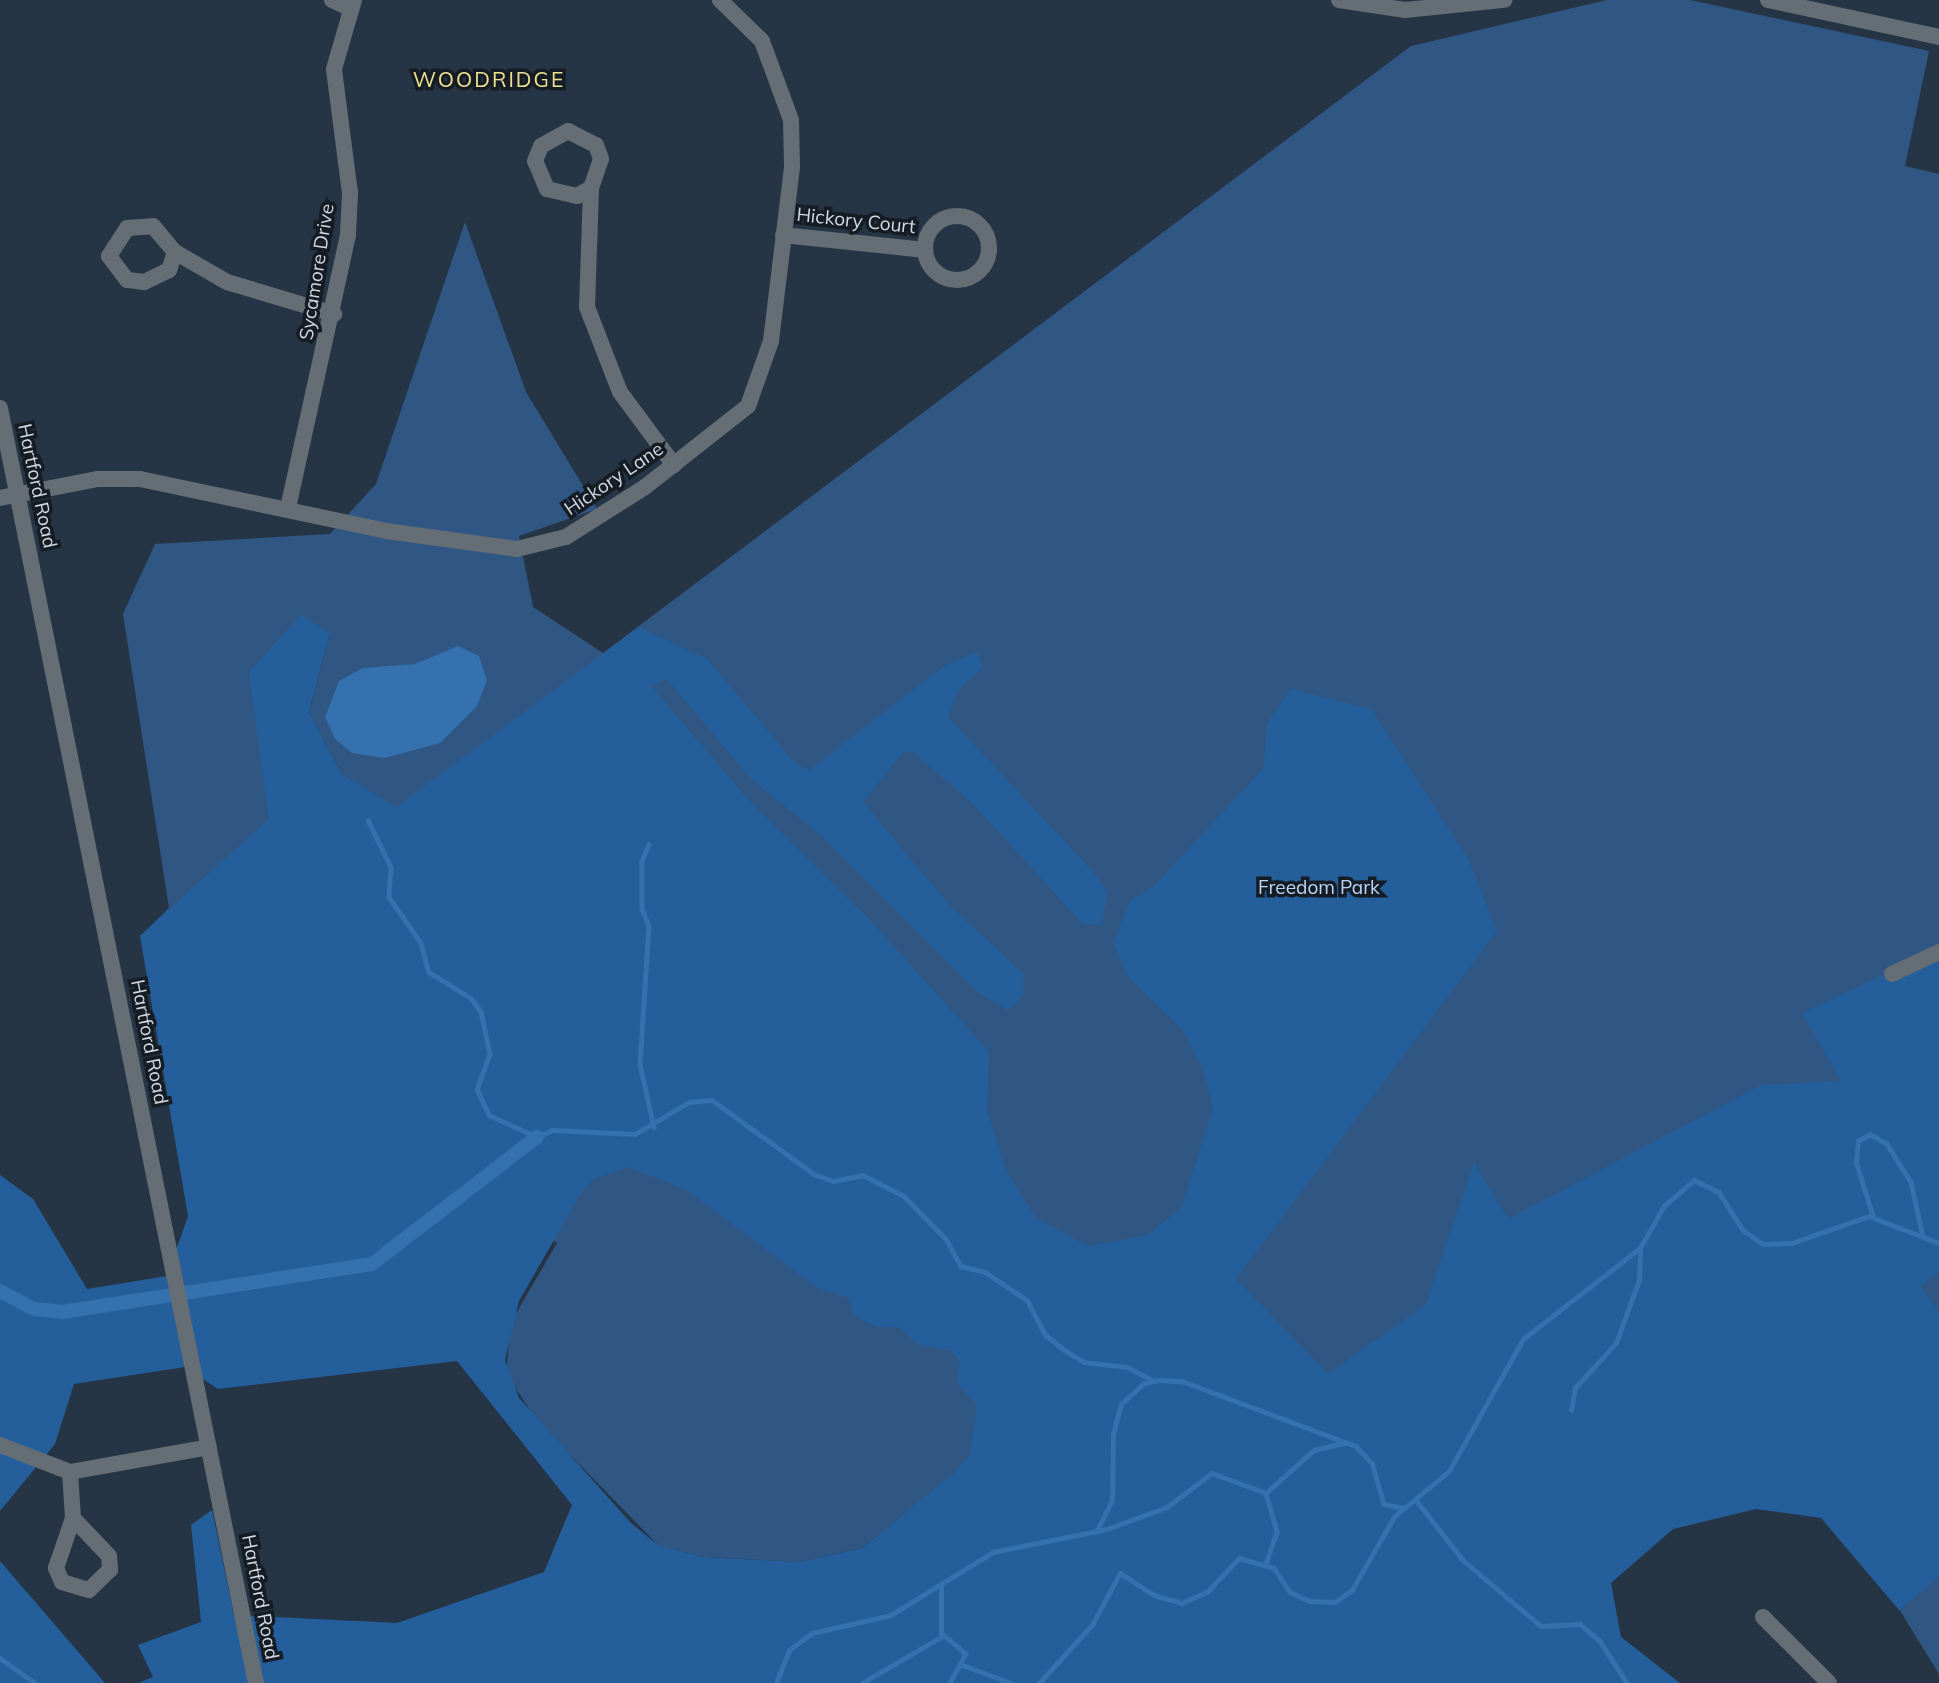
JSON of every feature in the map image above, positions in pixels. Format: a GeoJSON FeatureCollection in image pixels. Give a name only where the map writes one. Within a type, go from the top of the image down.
{"type":"FeatureCollection","features":[{"type":"Feature","properties":{"kind":"street"},"geometry":{"type":"LineString","coordinates":[[332,0],[351,4]]}},
{"type":"Feature","properties":{"kind":"street","name":"Hickory Lane"},"geometry":{"type":"LineString","coordinates":[[0,498],[132,479],[288,508],[462,545],[517,549],[582,528],[674,465],[737,418],[757,392],[770,350],[793,152],[783,87],[762,41],[720,0]]}},
{"type":"Feature","properties":{"kind":"street"},"geometry":{"type":"LineString","coordinates":[[1339,0],[1405,10],[1504,0]]}},
{"type":"Feature","properties":{"kind":"street"},"geometry":{"type":"LineString","coordinates":[[1768,0],[1939,37]]}},
{"type":"Feature","properties":{"kind":"street","name":"Sycamore Drive"},"geometry":{"type":"LineString","coordinates":[[288,508],[334,314],[350,213],[334,69],[351,4]]}},
{"type":"Feature","properties":{"kind":"street"},"geometry":{"type":"LineString","coordinates":[[591,188],[577,196],[547,189],[535,161],[541,146],[560,133],[583,134],[601,159],[591,188],[587,307],[620,392],[674,465]]}},
{"type":"Feature","properties":{"kind":"street","name":"Hickory Court"},"geometry":{"type":"LineString","coordinates":[[959,215],[976,222],[987,236],[989,254],[980,270],[964,279],[946,278],[931,267],[925,250],[928,232],[941,219],[959,215]]}},
{"type":"Feature","properties":{"kind":"street","name":"Hickory Court"},"geometry":{"type":"LineString","coordinates":[[783,234],[925,250]]}},
{"type":"Feature","properties":{"kind":"street"},"geometry":{"type":"LineString","coordinates":[[175,252],[240,288],[334,314]]}},
{"type":"Feature","properties":{"kind":"street","name":"Hartford Road"},"geometry":{"type":"LineString","coordinates":[[0,408],[256,1683]]}},
{"type":"Feature","properties":{"kind":"street"},"geometry":{"type":"LineString","coordinates":[[1892,974],[1939,952]]}},
{"type":"Feature","properties":{"kind":"street"},"geometry":{"type":"LineString","coordinates":[[0,1446],[70,1472],[209,1447]]}},
{"type":"Feature","properties":{"kind":"street"},"geometry":{"type":"LineString","coordinates":[[70,1472],[73,1518]]}},
{"type":"Feature","properties":{"kind":"street"},"geometry":{"type":"LineString","coordinates":[[1763,1618],[1829,1683]]}},
{"type":"Feature","properties":{"kind":"green space","name":"Freedom Park"},"geometry":{"type":"Polygon","coordinates":[[[1607,0],[1690,0],[1929,51],[1905,166],[1939,174],[1939,1674],[1800,1448],[914,1506],[862,1548],[799,1562],[704,1557],[658,1545],[538,1422],[506,1374],[511,1322],[557,1243],[140,936],[169,908],[123,614],[155,544],[330,534],[376,484],[465,222],[526,392],[597,509],[519,536],[533,607],[603,653],[1411,46],[1607,0]],[[330,633],[269,819],[395,807],[342,774],[309,712],[330,633]]]}},
{"type":"Feature","properties":{"kind":"green space"},"geometry":{"type":"Polygon","coordinates":[[[301,615],[330,633],[309,712],[342,774],[396,807],[639,627],[707,659],[796,764],[809,770],[946,665],[977,652],[983,668],[958,690],[948,717],[1097,876],[1108,893],[1101,925],[1083,924],[974,805],[912,751],[902,753],[863,802],[951,907],[1023,973],[1023,996],[1007,1010],[978,992],[822,836],[752,780],[667,679],[651,686],[753,805],[870,920],[989,1052],[987,1110],[1006,1171],[1037,1219],[1088,1246],[1148,1235],[1182,1207],[1213,1107],[1203,1069],[1182,1029],[1128,977],[1113,943],[1130,901],[1152,888],[1264,768],[1267,723],[1291,689],[1371,709],[1468,858],[1497,931],[1236,1279],[1328,1374],[1426,1304],[1474,1163],[1508,1219],[1761,1085],[1841,1081],[1802,1013],[1939,949],[1939,1273],[1920,1286],[1939,1312],[1939,1577],[1899,1610],[1821,1518],[1756,1509],[1673,1529],[1611,1583],[1621,1637],[1680,1683],[138,1683],[153,1677],[138,1645],[201,1622],[191,1525],[212,1510],[234,1615],[397,1623],[544,1572],[572,1505],[457,1361],[218,1389],[185,1367],[74,1384],[55,1444],[0,1511],[0,1175],[33,1199],[87,1289],[167,1276],[188,1216],[140,936],[269,819],[249,672],[301,615]],[[628,1167],[594,1179],[581,1193],[519,1301],[505,1360],[519,1398],[631,1523],[658,1545],[704,1557],[799,1562],[862,1548],[953,1474],[970,1455],[977,1405],[957,1383],[959,1361],[951,1351],[916,1344],[900,1327],[877,1327],[854,1316],[849,1298],[817,1288],[685,1189],[628,1167]]]}},
{"type":"Feature","properties":{"kind":"green space"},"geometry":{"type":"Polygon","coordinates":[[[0,1561],[105,1683],[0,1683],[0,1561]]]}},
{"type":"Feature","properties":{"kind":"shaded area"},"geometry":{"type":"Polygon","coordinates":[[[458,646],[479,656],[487,681],[477,706],[440,743],[385,758],[352,753],[335,739],[325,717],[339,681],[363,668],[415,664],[458,646]]]}},
{"type":"Feature","properties":{"kind":"waterway"},"geometry":{"type":"LineString","coordinates":[[368,820],[391,867],[389,897],[421,943],[429,972],[471,998],[481,1012],[490,1054],[477,1089],[489,1115],[537,1137],[553,1130],[635,1134],[689,1102],[712,1100],[814,1174],[833,1181],[863,1175],[904,1196],[946,1239],[961,1266],[985,1272],[1027,1300],[1046,1335],[1066,1351],[1084,1362],[1127,1367],[1154,1381]]}},
{"type":"Feature","properties":{"kind":"waterway"},"geometry":{"type":"LineString","coordinates":[[649,844],[642,861],[642,909],[649,926],[640,1064],[654,1127]]}},
{"type":"Feature","properties":{"kind":"waterway"},"geometry":{"type":"LineString","coordinates":[[1873,1217],[1856,1163],[1858,1141],[1870,1134],[1887,1144],[1911,1182],[1923,1237]]}},
{"type":"Feature","properties":{"kind":"waterway"},"geometry":{"type":"LineString","coordinates":[[0,1291],[34,1309],[62,1312],[372,1264],[537,1137]]}},
{"type":"Feature","properties":{"kind":"waterway"},"geometry":{"type":"LineString","coordinates":[[1039,1683],[1092,1625],[1120,1573],[1154,1595],[1182,1603],[1207,1592],[1239,1558],[1274,1568],[1290,1592],[1309,1601],[1335,1602],[1352,1590],[1394,1517],[1449,1471],[1523,1339],[1640,1248],[1664,1206],[1694,1180],[1719,1192],[1743,1230],[1763,1244],[1792,1243],[1869,1216],[1939,1243]]}},
{"type":"Feature","properties":{"kind":"waterway"},"geometry":{"type":"LineString","coordinates":[[1571,1410],[1575,1388],[1616,1343],[1639,1280],[1640,1248]]}},
{"type":"Feature","properties":{"kind":"waterway"},"geometry":{"type":"LineString","coordinates":[[1096,1532],[1112,1501],[1113,1434],[1121,1404],[1144,1383],[1160,1380],[1182,1381],[1356,1446],[1372,1463],[1384,1504],[1403,1508]]}},
{"type":"Feature","properties":{"kind":"waterway"},"geometry":{"type":"LineString","coordinates":[[776,1683],[789,1650],[812,1633],[891,1615],[993,1552],[1107,1529],[1167,1507],[1212,1473],[1266,1493],[1314,1450],[1345,1443]]}},
{"type":"Feature","properties":{"kind":"waterway"},"geometry":{"type":"LineString","coordinates":[[1266,1493],[1277,1532],[1266,1564]]}},
{"type":"Feature","properties":{"kind":"waterway"},"geometry":{"type":"LineString","coordinates":[[1416,1500],[1464,1561],[1541,1626],[1580,1624],[1600,1641],[1627,1683]]}},
{"type":"Feature","properties":{"kind":"waterway"},"geometry":{"type":"LineString","coordinates":[[862,1683],[941,1637],[941,1586]]}},
{"type":"Feature","properties":{"kind":"waterway"},"geometry":{"type":"LineString","coordinates":[[943,1634],[966,1654],[950,1683]]}},
{"type":"Feature","properties":{"kind":"waterway"},"geometry":{"type":"LineString","coordinates":[[0,1658],[35,1683]]}},
{"type":"Feature","properties":{"kind":"waterway"},"geometry":{"type":"LineString","coordinates":[[960,1664],[1011,1683]]}},
{"type":"Feature","properties":{"kind":"district","name":"WOODRIDGE"},"geometry":{"type":"Point","coordinates":[489,79]}}]}
